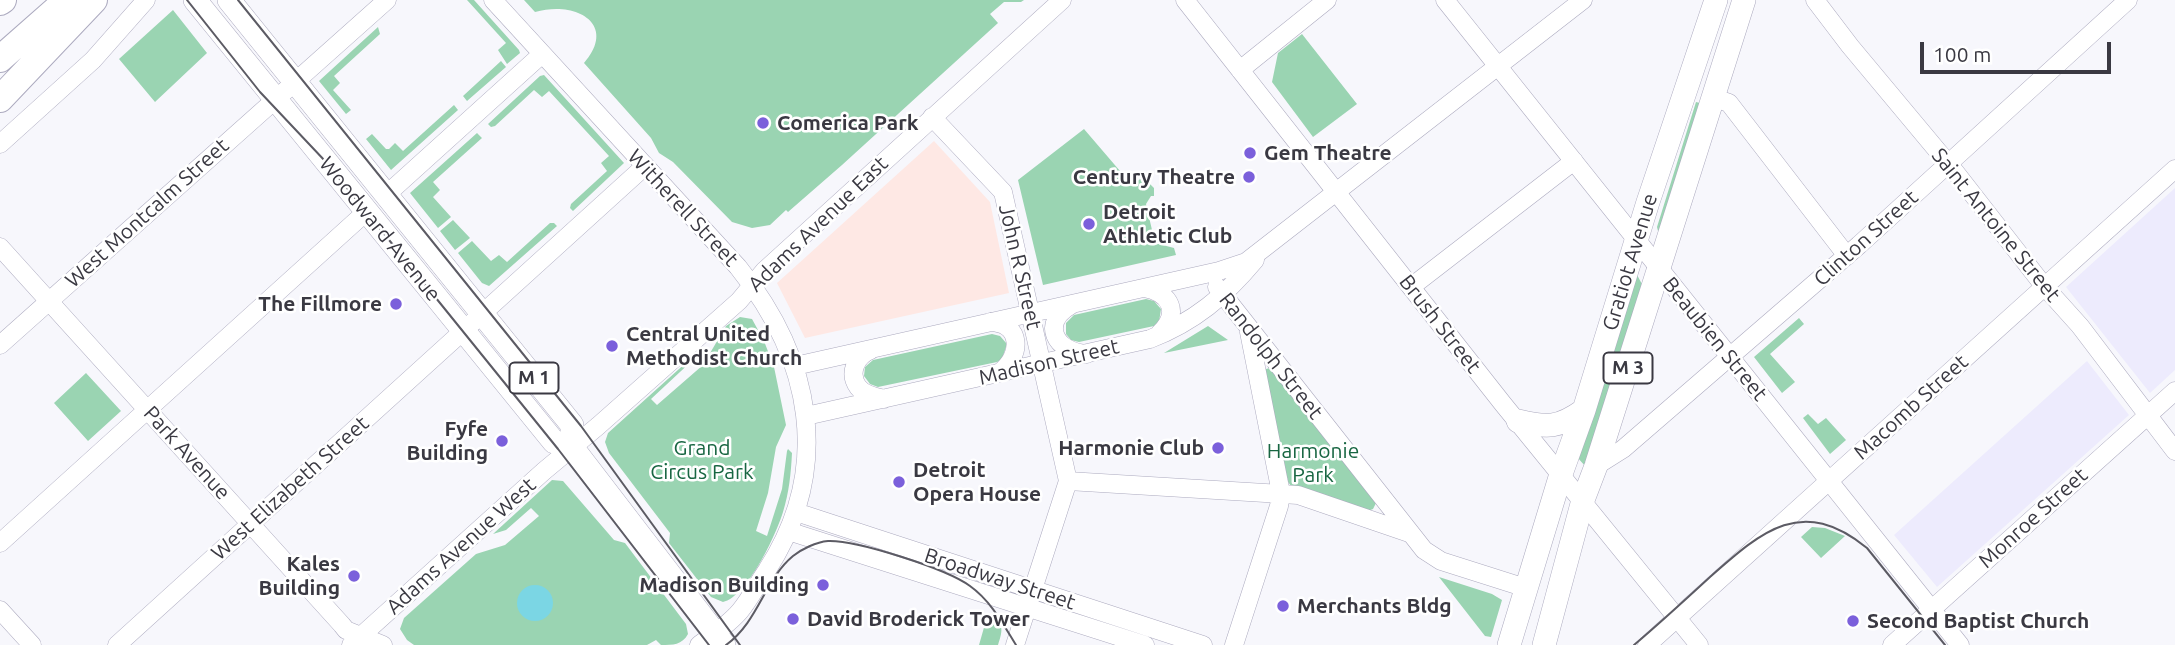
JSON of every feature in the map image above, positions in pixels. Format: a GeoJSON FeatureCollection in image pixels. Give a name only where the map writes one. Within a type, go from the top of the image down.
{"type":"FeatureCollection","features":[{"type":"Feature","properties":{"kind":"highway"},"geometry":{"type":"LineString","coordinates":[[0,59],[67,0]]}},
{"type":"Feature","properties":{"kind":"highway"},"geometry":{"type":"LineString","coordinates":[[0,99],[94,0]]}},
{"type":"Feature","properties":{"kind":"main road","name":"Woodward Avenue"},"geometry":{"type":"LineString","coordinates":[[195,0],[554,442],[572,447]]}},
{"type":"Feature","properties":{"kind":"main road","name":"Woodward Avenue"},"geometry":{"type":"LineString","coordinates":[[229,0],[572,425],[572,447],[713,641]]}},
{"type":"Feature","properties":{"kind":"main road","name":"Gratiot Avenue"},"geometry":{"type":"LineString","coordinates":[[1509,645],[1636,240],[1716,0]]}},
{"type":"Feature","properties":{"kind":"main road","name":"Gratiot Avenue"},"geometry":{"type":"LineString","coordinates":[[1544,645],[1583,500],[1744,0]]}},
{"type":"Feature","properties":{"kind":"main road"},"geometry":{"type":"LineString","coordinates":[[1518,421],[1544,427],[1566,423],[1584,410]]}},
{"type":"Feature","properties":{"kind":"street"},"geometry":{"type":"LineString","coordinates":[[0,144],[93,60],[146,0]]}},
{"type":"Feature","properties":{"kind":"street","name":"West Montcalm Street"},"geometry":{"type":"LineString","coordinates":[[0,345],[387,0]]}},
{"type":"Feature","properties":{"kind":"street","name":"Witherell Street"},"geometry":{"type":"LineString","coordinates":[[493,0],[752,285],[774,321],[794,366],[806,416],[805,475],[796,512],[779,551],[741,610],[713,641]]}},
{"type":"Feature","properties":{"kind":"street","name":"Adams Avenue East"},"geometry":{"type":"LineString","coordinates":[[572,447],[739,301],[773,264],[1062,0]]}},
{"type":"Feature","properties":{"kind":"street","name":"Brush Street"},"geometry":{"type":"LineString","coordinates":[[1185,0],[1411,287],[1699,645]]}},
{"type":"Feature","properties":{"kind":"street"},"geometry":{"type":"LineString","coordinates":[[1240,71],[1327,0]]}},
{"type":"Feature","properties":{"kind":"street","name":"Beaubien Street"},"geometry":{"type":"LineString","coordinates":[[1446,0],[1960,645]]}},
{"type":"Feature","properties":{"kind":"street","name":"Madison Street"},"geometry":{"type":"LineString","coordinates":[[794,366],[1232,268],[1263,250],[1583,0]]}},
{"type":"Feature","properties":{"kind":"street","name":"Saint Antoine Street"},"geometry":{"type":"LineString","coordinates":[[1815,0],[2044,286],[2080,326],[2175,451]]}},
{"type":"Feature","properties":{"kind":"street","name":"Clinton Street"},"geometry":{"type":"LineString","coordinates":[[1596,466],[1623,449],[1847,256],[2128,0]]}},
{"type":"Feature","properties":{"kind":"street"},"geometry":{"type":"LineString","coordinates":[[386,195],[541,55]]}},
{"type":"Feature","properties":{"kind":"street"},"geometry":{"type":"LineString","coordinates":[[1712,97],[1729,103],[1847,256]]}},
{"type":"Feature","properties":{"kind":"street","name":"John R Street"},"geometry":{"type":"LineString","coordinates":[[933,117],[1003,192],[1068,481],[1015,645]]}},
{"type":"Feature","properties":{"kind":"street"},"geometry":{"type":"LineString","coordinates":[[1411,287],[1574,161]]}},
{"type":"Feature","properties":{"kind":"street","name":"West Elizabeth Street"},"geometry":{"type":"LineString","coordinates":[[117,645],[645,166]]}},
{"type":"Feature","properties":{"kind":"street","name":"Macomb Street"},"geometry":{"type":"LineString","coordinates":[[1647,645],[2175,169]]}},
{"type":"Feature","properties":{"kind":"street"},"geometry":{"type":"LineString","coordinates":[[0,543],[366,212]]}},
{"type":"Feature","properties":{"kind":"street","name":"Park Avenue"},"geometry":{"type":"LineString","coordinates":[[0,247],[346,630],[357,640],[383,645]]}},
{"type":"Feature","properties":{"kind":"street","name":"Madison Street"},"geometry":{"type":"LineString","coordinates":[[806,416],[1150,339],[1199,315],[1223,295],[1263,250]]}},
{"type":"Feature","properties":{"kind":"street","name":"Randolph Street"},"geometry":{"type":"LineString","coordinates":[[1206,274],[1424,550],[1441,561],[1526,588]]}},
{"type":"Feature","properties":{"kind":"street"},"geometry":{"type":"LineString","coordinates":[[1142,288],[1157,291],[1164,296],[1171,312],[1165,329],[1150,339]]}},
{"type":"Feature","properties":{"kind":"street"},"geometry":{"type":"LineString","coordinates":[[1078,302],[1058,315],[1055,334],[1065,348],[1090,354]]}},
{"type":"Feature","properties":{"kind":"street"},"geometry":{"type":"LineString","coordinates":[[989,322],[1002,324],[1009,329],[1017,346],[1016,355],[1010,365],[996,374]]}},
{"type":"Feature","properties":{"kind":"street"},"geometry":{"type":"LineString","coordinates":[[1234,645],[1281,494],[1247,326]]}},
{"type":"Feature","properties":{"kind":"street"},"geometry":{"type":"LineString","coordinates":[[874,348],[864,352],[855,362],[854,379],[865,394],[884,399]]}},
{"type":"Feature","properties":{"kind":"street","name":"Monroe Street"},"geometry":{"type":"LineString","coordinates":[[1892,645],[2175,391]]}},
{"type":"Feature","properties":{"kind":"street","name":"Adams Avenue West"},"geometry":{"type":"LineString","coordinates":[[357,640],[572,447]]}},
{"type":"Feature","properties":{"kind":"street"},"geometry":{"type":"LineString","coordinates":[[1068,481],[1298,495],[1409,533]]}},
{"type":"Feature","properties":{"kind":"street","name":"Broadway Street"},"geometry":{"type":"LineString","coordinates":[[796,512],[1203,645]]}},
{"type":"Feature","properties":{"kind":"street","name":"Broadway Street"},"geometry":{"type":"LineString","coordinates":[[788,531],[1145,645]]}},
{"type":"Feature","properties":{"kind":"street"},"geometry":{"type":"LineString","coordinates":[[0,610],[32,645]]}},
{"type":"Feature","properties":{"kind":"shaded area"},"geometry":{"type":"Polygon","coordinates":[[[934,141],[990,202],[1009,293],[805,338],[777,283],[934,141]]]}},
{"type":"Feature","properties":{"kind":"shaded area"},"geometry":{"type":"Polygon","coordinates":[[[2175,188],[2175,370],[2150,393],[2066,287],[2175,188]]]}},
{"type":"Feature","properties":{"kind":"shaded area"},"geometry":{"type":"Polygon","coordinates":[[[2087,361],[2129,415],[1937,587],[1894,535],[2087,361]]]}},
{"type":"Feature","properties":{"kind":"green space"},"geometry":{"type":"Polygon","coordinates":[[[467,0],[474,0],[519,50],[520,53],[507,64],[498,50],[506,43],[467,0]]]}},
{"type":"Feature","properties":{"kind":"green space","name":"Comerica Park"},"geometry":{"type":"Polygon","coordinates":[[[524,0],[1024,0],[1004,2],[990,14],[998,23],[842,165],[770,225],[752,228],[732,222],[673,162],[659,153],[651,138],[584,63],[593,49],[596,37],[588,18],[565,9],[535,12],[524,0]]]}},
{"type":"Feature","properties":{"kind":"green space"},"geometry":{"type":"Polygon","coordinates":[[[173,10],[207,53],[155,102],[119,59],[173,10]]]}},
{"type":"Feature","properties":{"kind":"green space"},"geometry":{"type":"Polygon","coordinates":[[[378,27],[380,34],[334,76],[340,83],[333,90],[351,110],[346,114],[319,81],[378,27]]]}},
{"type":"Feature","properties":{"kind":"green space"},"geometry":{"type":"Polygon","coordinates":[[[1302,34],[1357,104],[1313,137],[1272,82],[1278,53],[1302,34]]]}},
{"type":"Feature","properties":{"kind":"green space"},"geometry":{"type":"Polygon","coordinates":[[[501,61],[506,67],[467,101],[463,96],[501,61]]]}},
{"type":"Feature","properties":{"kind":"green space"},"geometry":{"type":"Polygon","coordinates":[[[544,75],[624,163],[573,211],[571,204],[607,171],[601,163],[609,156],[549,91],[542,97],[534,90],[495,126],[488,124],[544,75]]]}},
{"type":"Feature","properties":{"kind":"green space"},"geometry":{"type":"Polygon","coordinates":[[[1696,102],[1700,103],[1662,229],[1658,231],[1657,227],[1696,102]]]}},
{"type":"Feature","properties":{"kind":"green space"},"geometry":{"type":"Polygon","coordinates":[[[454,105],[458,110],[391,170],[366,139],[372,134],[386,149],[395,143],[403,151],[454,105]]]}},
{"type":"Feature","properties":{"kind":"green space","name":"Detroit Athletic Club"},"geometry":{"type":"Polygon","coordinates":[[[1084,129],[1132,185],[1143,177],[1154,188],[1154,196],[1151,196],[1146,204],[1155,243],[1174,248],[1176,255],[1043,285],[1018,180],[1084,129]]]}},
{"type":"Feature","properties":{"kind":"green space"},"geometry":{"type":"Polygon","coordinates":[[[477,133],[482,138],[433,182],[440,190],[433,197],[451,217],[438,228],[410,193],[477,133]]]}},
{"type":"Feature","properties":{"kind":"green space"},"geometry":{"type":"Polygon","coordinates":[[[453,220],[470,238],[455,250],[440,231],[453,220]]]}},
{"type":"Feature","properties":{"kind":"green space"},"geometry":{"type":"Polygon","coordinates":[[[550,223],[557,226],[489,286],[482,283],[458,253],[472,241],[491,261],[499,255],[507,262],[550,223]]]}},
{"type":"Feature","properties":{"kind":"green space"},"geometry":{"type":"Polygon","coordinates":[[[1636,273],[1643,286],[1586,467],[1577,457],[1636,273]]]}},
{"type":"Feature","properties":{"kind":"green space"},"geometry":{"type":"Polygon","coordinates":[[[1146,299],[1154,301],[1161,309],[1159,322],[1154,326],[1079,342],[1071,340],[1066,334],[1066,323],[1074,315],[1146,299]]]}},
{"type":"Feature","properties":{"kind":"green space","name":"Grand Circus Park"},"geometry":{"type":"Polygon","coordinates":[[[740,317],[752,319],[764,341],[774,367],[786,425],[776,447],[768,493],[756,531],[767,536],[782,489],[788,449],[792,453],[792,460],[785,505],[767,549],[742,589],[723,602],[711,597],[669,543],[670,533],[609,453],[605,442],[608,433],[699,351],[695,358],[651,399],[657,405],[703,365],[726,326],[740,317]]]}},
{"type":"Feature","properties":{"kind":"green space"},"geometry":{"type":"Polygon","coordinates":[[[1799,318],[1804,324],[1770,354],[1795,382],[1782,393],[1754,357],[1799,318]]]}},
{"type":"Feature","properties":{"kind":"green space"},"geometry":{"type":"Polygon","coordinates":[[[1208,326],[1228,340],[1164,353],[1208,326]]]}},
{"type":"Feature","properties":{"kind":"green space"},"geometry":{"type":"Polygon","coordinates":[[[992,334],[1000,336],[1007,344],[1002,359],[997,362],[878,387],[870,384],[864,376],[865,367],[873,360],[992,334]]]}},
{"type":"Feature","properties":{"kind":"green space","name":"Harmonie Park"},"geometry":{"type":"Polygon","coordinates":[[[1270,368],[1376,503],[1373,509],[1368,511],[1291,486],[1288,482],[1265,377],[1266,369],[1270,368]]]}},
{"type":"Feature","properties":{"kind":"green space"},"geometry":{"type":"Polygon","coordinates":[[[86,373],[121,411],[88,441],[54,403],[86,373]]]}},
{"type":"Feature","properties":{"kind":"green space"},"geometry":{"type":"Polygon","coordinates":[[[1808,414],[1818,424],[1826,418],[1846,440],[1830,454],[1803,418],[1808,414]]]}},
{"type":"Feature","properties":{"kind":"green space","name":"Grand Circus Park"},"geometry":{"type":"Polygon","coordinates":[[[552,480],[563,481],[614,540],[625,543],[686,624],[686,638],[677,644],[665,645],[656,640],[647,645],[414,645],[407,640],[400,629],[404,618],[476,554],[505,545],[539,516],[531,508],[506,530],[493,534],[552,480]]]}},
{"type":"Feature","properties":{"kind":"green space"},"geometry":{"type":"Polygon","coordinates":[[[1812,527],[1825,528],[1845,536],[1821,558],[1801,537],[1812,527]]]}},
{"type":"Feature","properties":{"kind":"green space"},"geometry":{"type":"Polygon","coordinates":[[[1439,577],[1492,594],[1502,600],[1491,637],[1485,636],[1439,577]]]}},
{"type":"Feature","properties":{"kind":"green space"},"geometry":{"type":"Polygon","coordinates":[[[987,617],[1000,624],[998,645],[979,645],[987,617]]]}},
{"type":"Feature","properties":{"kind":"water"},"geometry":{"type":"Polygon","coordinates":[[[535,585],[548,590],[553,603],[548,616],[535,621],[522,616],[517,603],[522,590],[535,585]]]}},
{"type":"Feature","properties":{"kind":"tram line"},"geometry":{"type":"LineString","coordinates":[[187,0],[260,92],[326,162],[558,449],[709,645]]}},
{"type":"Feature","properties":{"kind":"tram line"},"geometry":{"type":"LineString","coordinates":[[238,0],[581,426],[740,645]]}},
{"type":"Feature","properties":{"kind":"tram line"},"geometry":{"type":"LineString","coordinates":[[1634,645],[1747,546],[1784,525],[1802,522],[1822,524],[1844,532],[1867,548],[1945,645]]}},
{"type":"Feature","properties":{"kind":"tram line"},"geometry":{"type":"LineString","coordinates":[[726,645],[754,613],[783,566],[805,548],[828,541],[880,550],[958,579],[984,599],[1016,645]]}},
{"type":"Feature","properties":{"kind":"place","name":"Comerica Park"},"geometry":{"type":"Point","coordinates":[763,123]}},
{"type":"Feature","properties":{"kind":"place","name":"Gem Theatre"},"geometry":{"type":"Point","coordinates":[1250,153]}},
{"type":"Feature","properties":{"kind":"place","name":"Century Theatre"},"geometry":{"type":"Point","coordinates":[1249,177]}},
{"type":"Feature","properties":{"kind":"place","name":"Detroit Athletic Club"},"geometry":{"type":"Point","coordinates":[1089,224]}},
{"type":"Feature","properties":{"kind":"place","name":"The Fillmore"},"geometry":{"type":"Point","coordinates":[396,304]}},
{"type":"Feature","properties":{"kind":"place","name":"Central United Methodist Church"},"geometry":{"type":"Point","coordinates":[612,346]}},
{"type":"Feature","properties":{"kind":"place","name":"Fyfe Building"},"geometry":{"type":"Point","coordinates":[502,441]}},
{"type":"Feature","properties":{"kind":"place","name":"Harmonie Club"},"geometry":{"type":"Point","coordinates":[1218,448]}},
{"type":"Feature","properties":{"kind":"place","name":"Detroit Opera House"},"geometry":{"type":"Point","coordinates":[899,482]}},
{"type":"Feature","properties":{"kind":"place","name":"Kales Building"},"geometry":{"type":"Point","coordinates":[354,576]}},
{"type":"Feature","properties":{"kind":"place","name":"Madison Building"},"geometry":{"type":"Point","coordinates":[823,585]}},
{"type":"Feature","properties":{"kind":"place","name":"Merchants Bldg"},"geometry":{"type":"Point","coordinates":[1283,606]}},
{"type":"Feature","properties":{"kind":"place","name":"David Broderick Tower"},"geometry":{"type":"Point","coordinates":[793,619]}},
{"type":"Feature","properties":{"kind":"place","name":"Second Baptist Church"},"geometry":{"type":"Point","coordinates":[1853,621]}}]}
